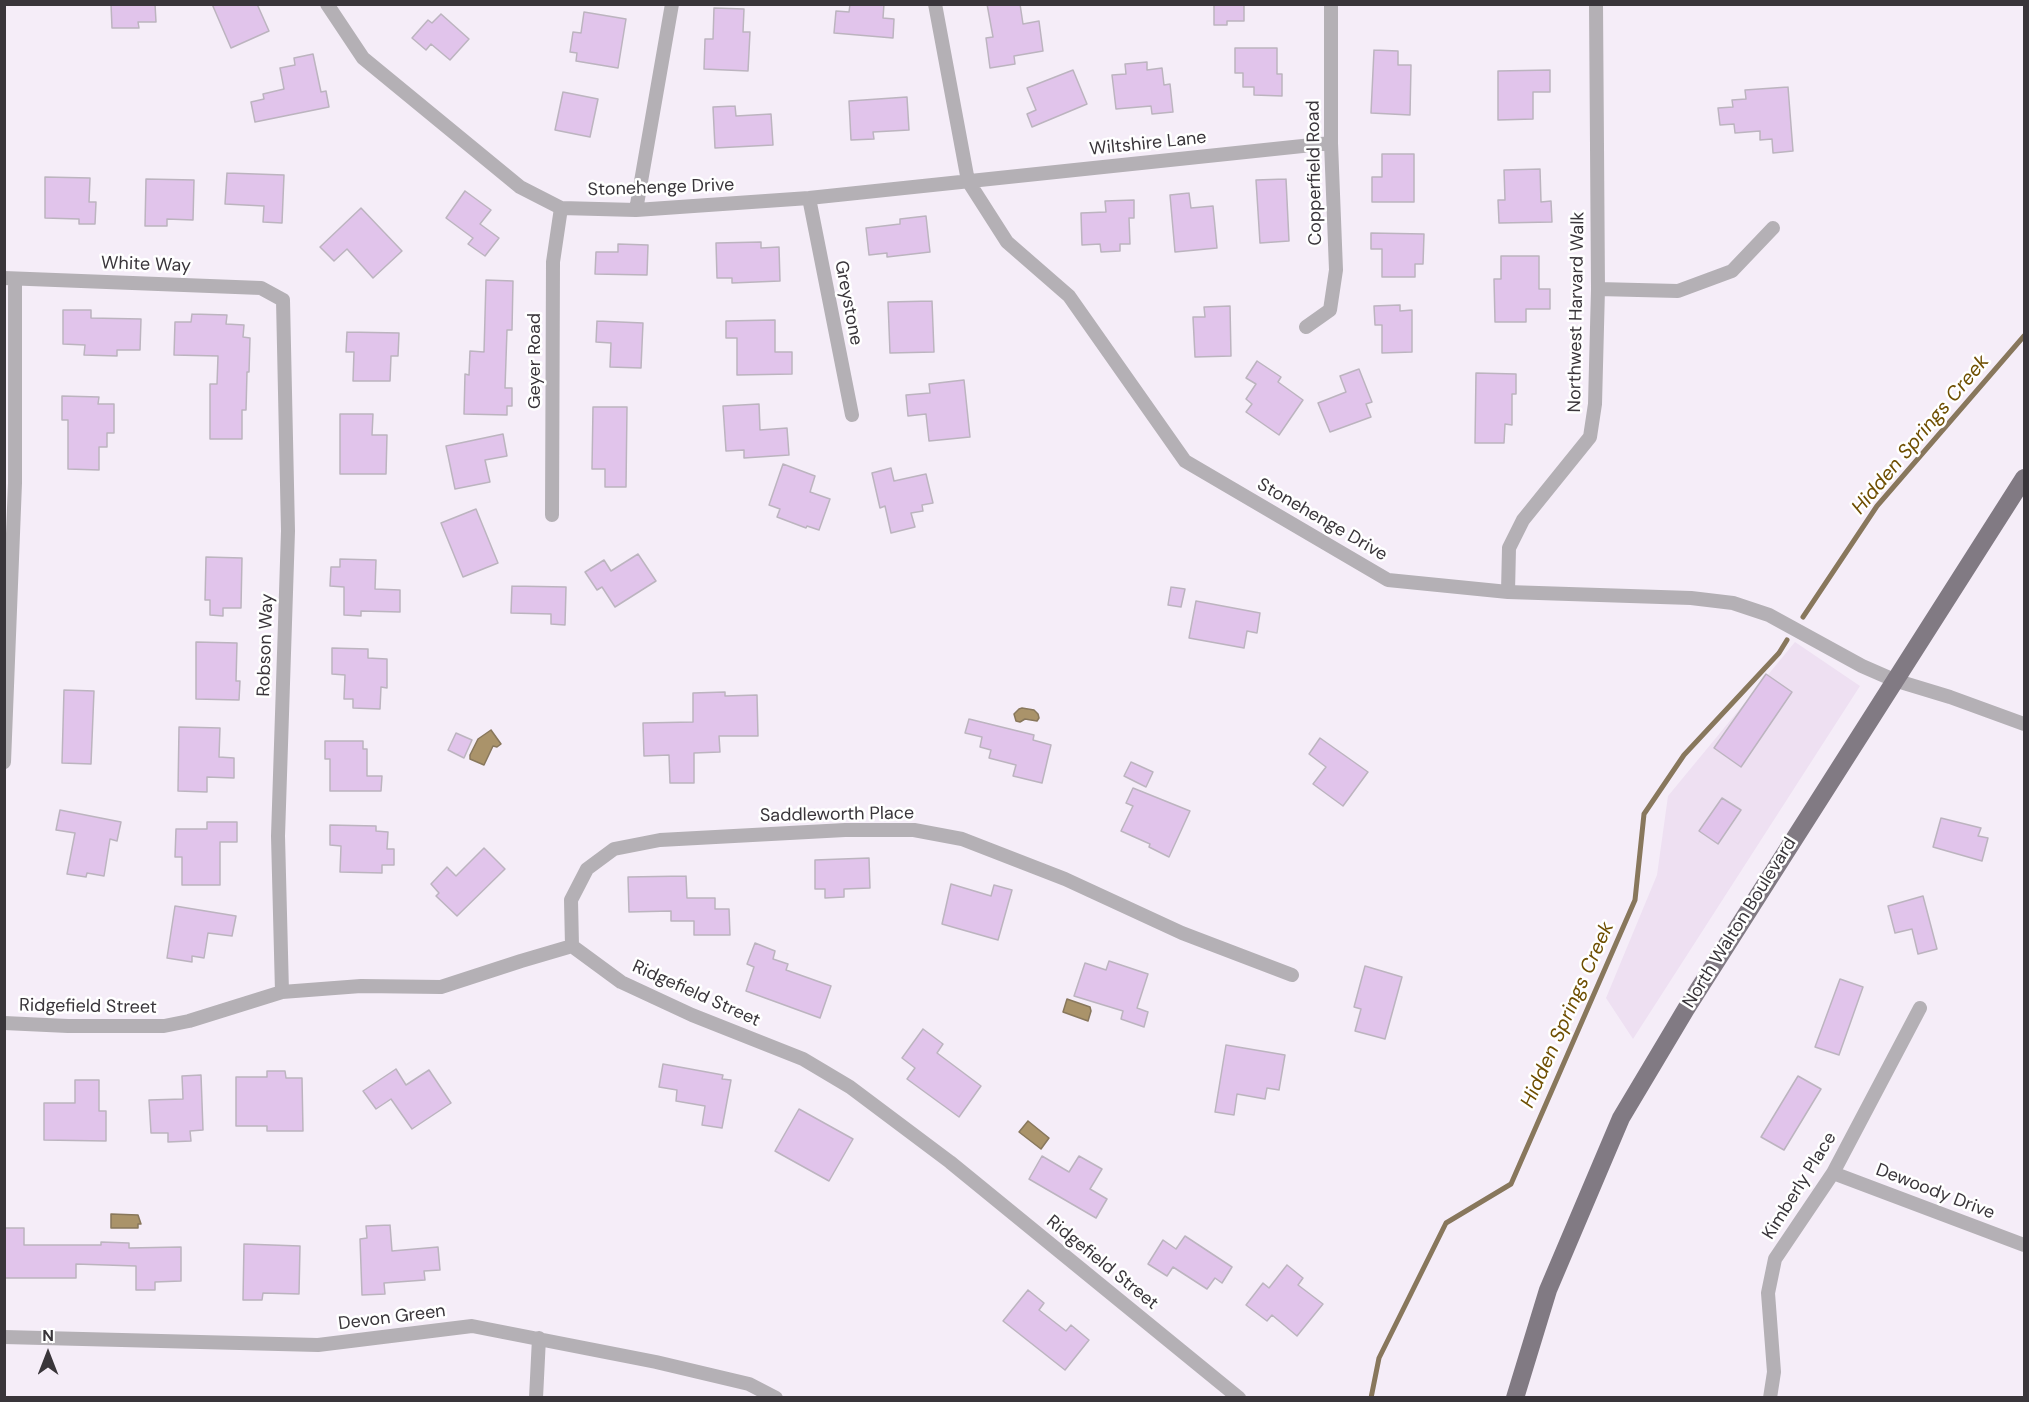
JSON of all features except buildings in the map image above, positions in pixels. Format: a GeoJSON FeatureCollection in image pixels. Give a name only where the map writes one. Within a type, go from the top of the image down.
{"type":"FeatureCollection","features":[{"type":"Feature","properties":{"kind":"main road","name":"North Walton Boulevard"},"geometry":{"type":"LineString","coordinates":[[1515,1398],[1548,1290],[1622,1118],[1686,1009],[2025,478]]}},
{"type":"Feature","properties":{"kind":"street","name":"Stonehenge Drive"},"geometry":{"type":"LineString","coordinates":[[327,4],[363,58],[520,187],[561,208],[636,210],[809,198],[968,181]]}},
{"type":"Feature","properties":{"kind":"street"},"geometry":{"type":"LineString","coordinates":[[636,210],[672,4]]}},
{"type":"Feature","properties":{"kind":"street","name":"Stonehenge Drive"},"geometry":{"type":"LineString","coordinates":[[935,4],[968,181],[1007,242],[1069,296],[1185,461],[1388,579],[1508,592],[1691,598],[1733,603],[1769,615],[1862,666],[1894,680],[2025,724]]}},
{"type":"Feature","properties":{"kind":"street","name":"Copperfield Road"},"geometry":{"type":"LineString","coordinates":[[1306,327],[1330,310],[1335,270],[1331,143],[1331,4]]}},
{"type":"Feature","properties":{"kind":"street","name":"Northwest Harvard Walk"},"geometry":{"type":"LineString","coordinates":[[1508,592],[1509,548],[1523,520],[1590,437],[1595,404],[1598,289],[1596,4]]}},
{"type":"Feature","properties":{"kind":"street","name":"Wiltshire Lane"},"geometry":{"type":"LineString","coordinates":[[968,181],[1331,143]]}},
{"type":"Feature","properties":{"kind":"street","name":"Greystone"},"geometry":{"type":"LineString","coordinates":[[809,198],[852,416]]}},
{"type":"Feature","properties":{"kind":"street","name":"Geyer Road"},"geometry":{"type":"LineString","coordinates":[[552,515],[553,262],[561,208]]}},
{"type":"Feature","properties":{"kind":"street"},"geometry":{"type":"LineString","coordinates":[[1598,289],[1678,291],[1732,271],[1773,228]]}},
{"type":"Feature","properties":{"kind":"street"},"geometry":{"type":"LineString","coordinates":[[4,762],[15,483],[10,278]]}},
{"type":"Feature","properties":{"kind":"street","name":"White Way"},"geometry":{"type":"LineString","coordinates":[[10,278],[261,288],[284,300]]}},
{"type":"Feature","properties":{"kind":"street","name":"Robson Way"},"geometry":{"type":"LineString","coordinates":[[282,992],[278,836],[288,531],[284,300]]}},
{"type":"Feature","properties":{"kind":"street","name":"Saddleworth Place"},"geometry":{"type":"LineString","coordinates":[[572,946],[572,900],[587,869],[614,849],[660,840],[845,830],[914,830],[962,840],[1055,875],[1182,933],[1292,975]]}},
{"type":"Feature","properties":{"kind":"street","name":"Ridgefield Street"},"geometry":{"type":"LineString","coordinates":[[4,1023],[164,1026],[189,1021],[282,992],[361,986],[441,987],[521,960],[572,946],[621,982],[692,1015],[803,1059],[850,1087],[950,1162],[1239,1398]]}},
{"type":"Feature","properties":{"kind":"street","name":"Kimberly Place"},"geometry":{"type":"LineString","coordinates":[[1770,1398],[1774,1372],[1768,1293],[1775,1259],[1833,1173],[1920,1008]]}},
{"type":"Feature","properties":{"kind":"street","name":"Dewoody Drive"},"geometry":{"type":"LineString","coordinates":[[1833,1173],[2025,1245]]}},
{"type":"Feature","properties":{"kind":"street","name":"Devon Green"},"geometry":{"type":"LineString","coordinates":[[4,1337],[318,1345],[472,1326],[656,1362],[749,1384],[776,1398]]}},
{"type":"Feature","properties":{"kind":"street"},"geometry":{"type":"LineString","coordinates":[[536,1398],[539,1338]]}},
{"type":"Feature","properties":{"kind":"shaded area"},"geometry":{"type":"Polygon","coordinates":[[[1795,642],[1860,686],[1633,1039],[1606,998],[1657,875],[1668,796],[1795,642]]]}},
{"type":"Feature","properties":{"kind":"shaded area"},"geometry":{"type":"Polygon","coordinates":[[[1022,708],[1034,710],[1038,714],[1037,721],[1025,719],[1020,722],[1016,721],[1014,714],[1022,708]]]}},
{"type":"Feature","properties":{"kind":"shaded area"},"geometry":{"type":"Polygon","coordinates":[[[491,730],[501,744],[497,747],[493,746],[484,765],[470,759],[478,739],[491,730]]]}},
{"type":"Feature","properties":{"kind":"shaded area"},"geometry":{"type":"Polygon","coordinates":[[[1067,999],[1090,1007],[1088,1021],[1063,1012],[1067,999]]]}},
{"type":"Feature","properties":{"kind":"shaded area"},"geometry":{"type":"Polygon","coordinates":[[[1028,1121],[1049,1138],[1041,1149],[1019,1132],[1028,1121]]]}},
{"type":"Feature","properties":{"kind":"shaded area"},"geometry":{"type":"Polygon","coordinates":[[[111,1214],[138,1215],[141,1224],[138,1224],[138,1228],[111,1228],[111,1214]]]}},
{"type":"Feature","properties":{"kind":"waterway","name":"Hidden Springs Creek"},"geometry":{"type":"LineString","coordinates":[[1803,617],[1877,506],[2024,336]]}},
{"type":"Feature","properties":{"kind":"waterway","name":"Hidden Springs Creek"},"geometry":{"type":"LineString","coordinates":[[1371,1398],[1379,1358],[1446,1223],[1511,1184],[1635,900],[1644,814],[1684,755],[1779,653],[1787,640]]}}]}
